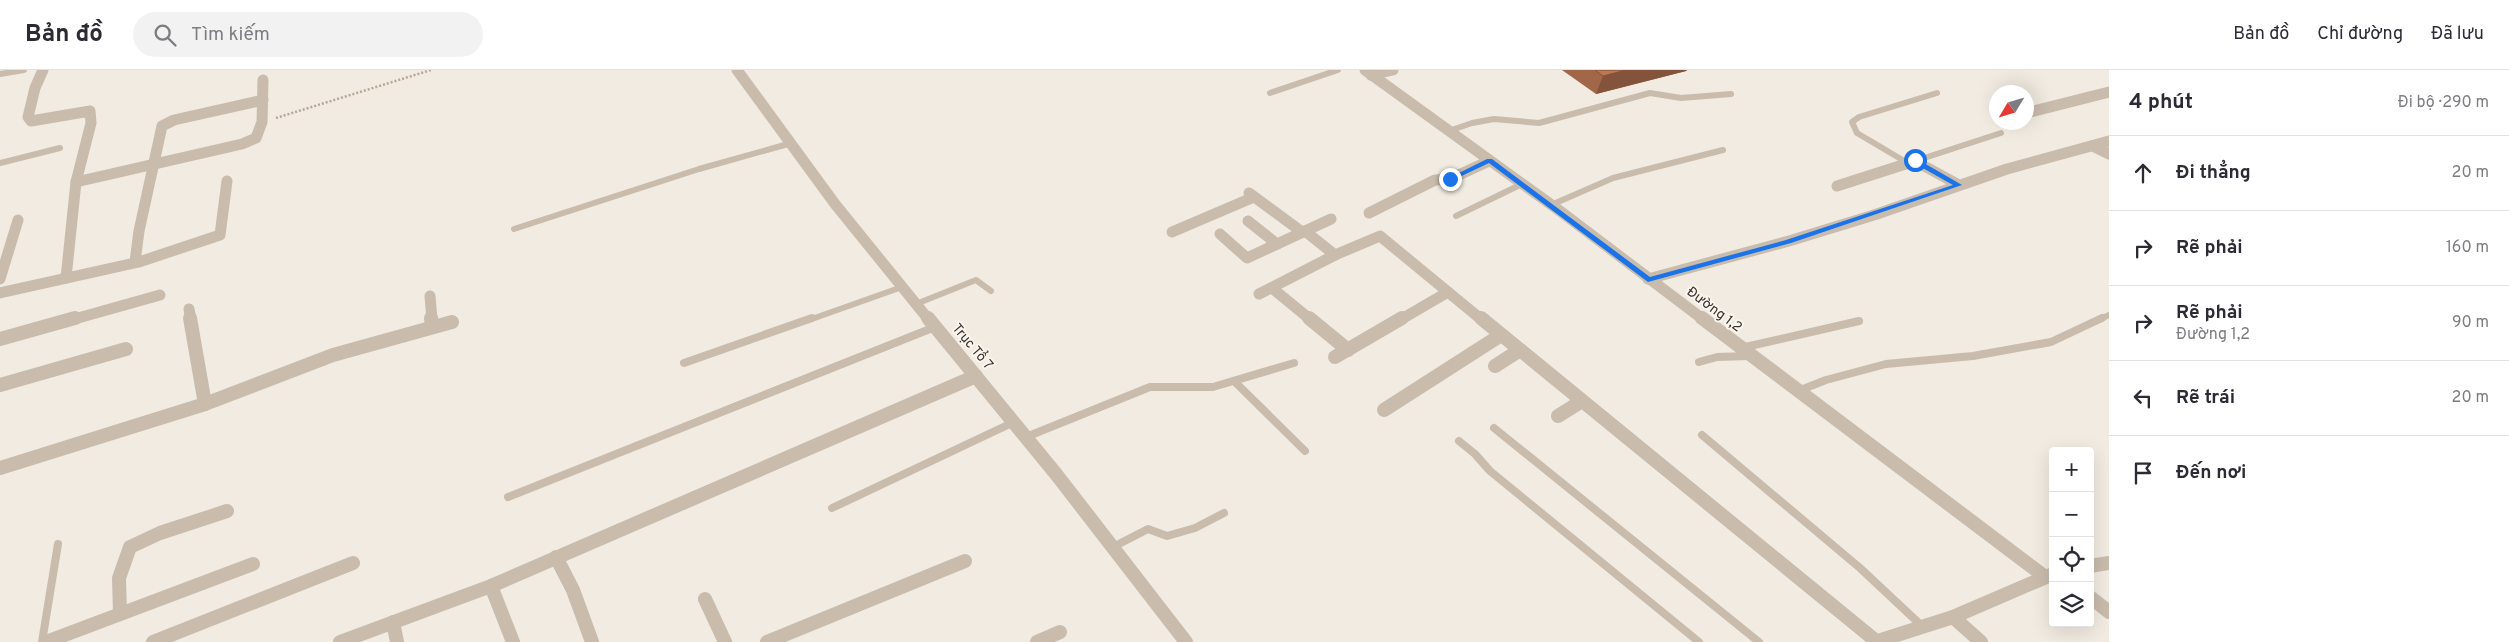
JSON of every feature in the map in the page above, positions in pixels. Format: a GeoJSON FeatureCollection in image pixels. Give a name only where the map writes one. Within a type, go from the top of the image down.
{"type":"FeatureCollection","features":[{"type":"Feature","properties":{"kind":"street"},"geometry":{"type":"LineString","coordinates":[[43,70],[35,88],[28,117],[31,122],[90,112],[90,123],[76,182],[66,278]]}},
{"type":"Feature","properties":{"kind":"street","name":"Trục Tổ 7"},"geometry":{"type":"LineString","coordinates":[[737,70],[788,144],[902,287],[1026,437],[1186,642]]}},
{"type":"Feature","properties":{"kind":"street"},"geometry":{"type":"LineString","coordinates":[[1368,72],[1393,70]]}},
{"type":"Feature","properties":{"kind":"street","name":"Đường 1,2"},"geometry":{"type":"LineString","coordinates":[[1368,72],[1551,205],[1798,391],[2048,575]]}},
{"type":"Feature","properties":{"kind":"street"},"geometry":{"type":"LineString","coordinates":[[76,182],[251,141],[258,135],[262,122],[263,80]]}},
{"type":"Feature","properties":{"kind":"street"},"geometry":{"type":"LineString","coordinates":[[2034,111],[2109,92]]}},
{"type":"Feature","properties":{"kind":"street"},"geometry":{"type":"LineString","coordinates":[[136,262],[139,230],[162,126],[166,122],[262,100]]}},
{"type":"Feature","properties":{"kind":"street"},"geometry":{"type":"LineString","coordinates":[[1648,279],[1789,241],[1958,185],[2109,141]]}},
{"type":"Feature","properties":{"kind":"street"},"geometry":{"type":"LineString","coordinates":[[2093,146],[2109,154]]}},
{"type":"Feature","properties":{"kind":"street"},"geometry":{"type":"LineString","coordinates":[[1369,213],[1434,180],[1450,179],[1489,160]]}},
{"type":"Feature","properties":{"kind":"street"},"geometry":{"type":"LineString","coordinates":[[1837,186],[1911,161],[1958,185]]}},
{"type":"Feature","properties":{"kind":"street"},"geometry":{"type":"LineString","coordinates":[[0,293],[136,262],[196,245],[220,235],[227,181]]}},
{"type":"Feature","properties":{"kind":"street"},"geometry":{"type":"LineString","coordinates":[[1172,232],[1251,195],[1335,255]]}},
{"type":"Feature","properties":{"kind":"street"},"geometry":{"type":"LineString","coordinates":[[1220,234],[1247,258],[1330,219]]}},
{"type":"Feature","properties":{"kind":"street"},"geometry":{"type":"LineString","coordinates":[[0,279],[18,220]]}},
{"type":"Feature","properties":{"kind":"street"},"geometry":{"type":"LineString","coordinates":[[1248,221],[1277,244]]}},
{"type":"Feature","properties":{"kind":"street"},"geometry":{"type":"LineString","coordinates":[[1259,294],[1335,255],[1380,236],[1876,642],[1953,617],[2048,575]]}},
{"type":"Feature","properties":{"kind":"street"},"geometry":{"type":"LineString","coordinates":[[1272,288],[1348,350]]}},
{"type":"Feature","properties":{"kind":"street"},"geometry":{"type":"LineString","coordinates":[[1335,357],[1448,292]]}},
{"type":"Feature","properties":{"kind":"street"},"geometry":{"type":"LineString","coordinates":[[0,339],[160,295]]}},
{"type":"Feature","properties":{"kind":"street"},"geometry":{"type":"LineString","coordinates":[[430,296],[432,327]]}},
{"type":"Feature","properties":{"kind":"street"},"geometry":{"type":"LineString","coordinates":[[189,309],[197,362],[204,388],[205,404]]}},
{"type":"Feature","properties":{"kind":"street"},"geometry":{"type":"LineString","coordinates":[[0,468],[205,404],[333,355],[452,322]]}},
{"type":"Feature","properties":{"kind":"street"},"geometry":{"type":"LineString","coordinates":[[1384,410],[1501,335]]}},
{"type":"Feature","properties":{"kind":"street"},"geometry":{"type":"LineString","coordinates":[[0,385],[126,349]]}},
{"type":"Feature","properties":{"kind":"street"},"geometry":{"type":"LineString","coordinates":[[1495,366],[1520,350]]}},
{"type":"Feature","properties":{"kind":"street"},"geometry":{"type":"LineString","coordinates":[[340,642],[491,586],[976,376]]}},
{"type":"Feature","properties":{"kind":"street"},"geometry":{"type":"LineString","coordinates":[[1558,416],[1582,401]]}},
{"type":"Feature","properties":{"kind":"street"},"geometry":{"type":"LineString","coordinates":[[120,614],[120,578],[130,546],[160,533],[227,511]]}},
{"type":"Feature","properties":{"kind":"street"},"geometry":{"type":"LineString","coordinates":[[556,558],[573,590],[592,642]]}},
{"type":"Feature","properties":{"kind":"street"},"geometry":{"type":"LineString","coordinates":[[767,642],[965,561]]}},
{"type":"Feature","properties":{"kind":"street"},"geometry":{"type":"LineString","coordinates":[[153,642],[353,563]]}},
{"type":"Feature","properties":{"kind":"street"},"geometry":{"type":"LineString","coordinates":[[2094,565],[2109,563]]}},
{"type":"Feature","properties":{"kind":"street"},"geometry":{"type":"LineString","coordinates":[[46,642],[254,564]]}},
{"type":"Feature","properties":{"kind":"street"},"geometry":{"type":"LineString","coordinates":[[491,586],[513,642]]}},
{"type":"Feature","properties":{"kind":"street"},"geometry":{"type":"LineString","coordinates":[[705,599],[725,642]]}},
{"type":"Feature","properties":{"kind":"street"},"geometry":{"type":"LineString","coordinates":[[2094,600],[2109,612]]}},
{"type":"Feature","properties":{"kind":"street"},"geometry":{"type":"LineString","coordinates":[[1953,617],[1982,642]]}},
{"type":"Feature","properties":{"kind":"street"},"geometry":{"type":"LineString","coordinates":[[393,622],[397,642]]}},
{"type":"Feature","properties":{"kind":"street"},"geometry":{"type":"LineString","coordinates":[[1037,642],[1060,632]]}},
{"type":"Feature","properties":{"kind":"lane"},"geometry":{"type":"LineString","coordinates":[[0,74],[24,70]]}},
{"type":"Feature","properties":{"kind":"lane"},"geometry":{"type":"LineString","coordinates":[[1270,93],[1338,70]]}},
{"type":"Feature","properties":{"kind":"lane"},"geometry":{"type":"LineString","coordinates":[[1449,132],[1472,123],[1494,119],[1539,123],[1650,93],[1681,98],[1731,94]]}},
{"type":"Feature","properties":{"kind":"lane"},"geometry":{"type":"LineString","coordinates":[[1937,94],[1859,117],[1852,122],[1857,133],[1911,161],[2001,133]]}},
{"type":"Feature","properties":{"kind":"lane"},"geometry":{"type":"LineString","coordinates":[[514,229],[699,169],[788,144]]}},
{"type":"Feature","properties":{"kind":"lane"},"geometry":{"type":"LineString","coordinates":[[0,162],[60,148]]}},
{"type":"Feature","properties":{"kind":"lane"},"geometry":{"type":"LineString","coordinates":[[1551,205],[1575,191],[1723,150]]}},
{"type":"Feature","properties":{"kind":"lane"},"geometry":{"type":"LineString","coordinates":[[1456,216],[1522,184]]}},
{"type":"Feature","properties":{"kind":"lane"},"geometry":{"type":"LineString","coordinates":[[916,304],[976,280],[991,291]]}},
{"type":"Feature","properties":{"kind":"lane"},"geometry":{"type":"LineString","coordinates":[[684,363],[902,287]]}},
{"type":"Feature","properties":{"kind":"lane"},"geometry":{"type":"LineString","coordinates":[[1798,391],[1826,380],[1886,364],[1973,356],[2051,342],[2109,316]]}},
{"type":"Feature","properties":{"kind":"lane"},"geometry":{"type":"LineString","coordinates":[[1741,348],[1859,321]]}},
{"type":"Feature","properties":{"kind":"lane"},"geometry":{"type":"LineString","coordinates":[[508,497],[935,326]]}},
{"type":"Feature","properties":{"kind":"lane"},"geometry":{"type":"LineString","coordinates":[[1699,362],[1717,358],[1752,356]]}},
{"type":"Feature","properties":{"kind":"lane"},"geometry":{"type":"LineString","coordinates":[[1026,437],[1120,397],[1150,387],[1213,387],[1294,363]]}},
{"type":"Feature","properties":{"kind":"lane"},"geometry":{"type":"LineString","coordinates":[[1234,381],[1305,451]]}},
{"type":"Feature","properties":{"kind":"lane"},"geometry":{"type":"LineString","coordinates":[[832,508],[1014,422]]}},
{"type":"Feature","properties":{"kind":"lane"},"geometry":{"type":"LineString","coordinates":[[1494,428],[1759,642]]}},
{"type":"Feature","properties":{"kind":"lane"},"geometry":{"type":"LineString","coordinates":[[1702,435],[1860,568],[1923,627]]}},
{"type":"Feature","properties":{"kind":"lane"},"geometry":{"type":"LineString","coordinates":[[1459,441],[1475,454],[1490,471],[1699,642]]}},
{"type":"Feature","properties":{"kind":"lane"},"geometry":{"type":"LineString","coordinates":[[1113,547],[1148,529],[1167,536],[1195,528],[1224,513]]}},
{"type":"Feature","properties":{"kind":"lane"},"geometry":{"type":"LineString","coordinates":[[42,642],[58,544]]}},
{"type":"Feature","properties":{"kind":"path"},"geometry":{"type":"LineString","coordinates":[[262,122],[431,70]]}},
{"type":"Feature","properties":{"kind":"building"},"geometry":{"type":"Polygon","coordinates":[[[1595,70],[1626,70],[1603,76],[1595,70]]]}},
{"type":"Feature","properties":{"kind":"route"},"geometry":{"type":"LineString","coordinates":[[1450,179],[1489,160],[1648,279],[1789,241],[1874,215],[1958,185],[1915,160]]}}]}
